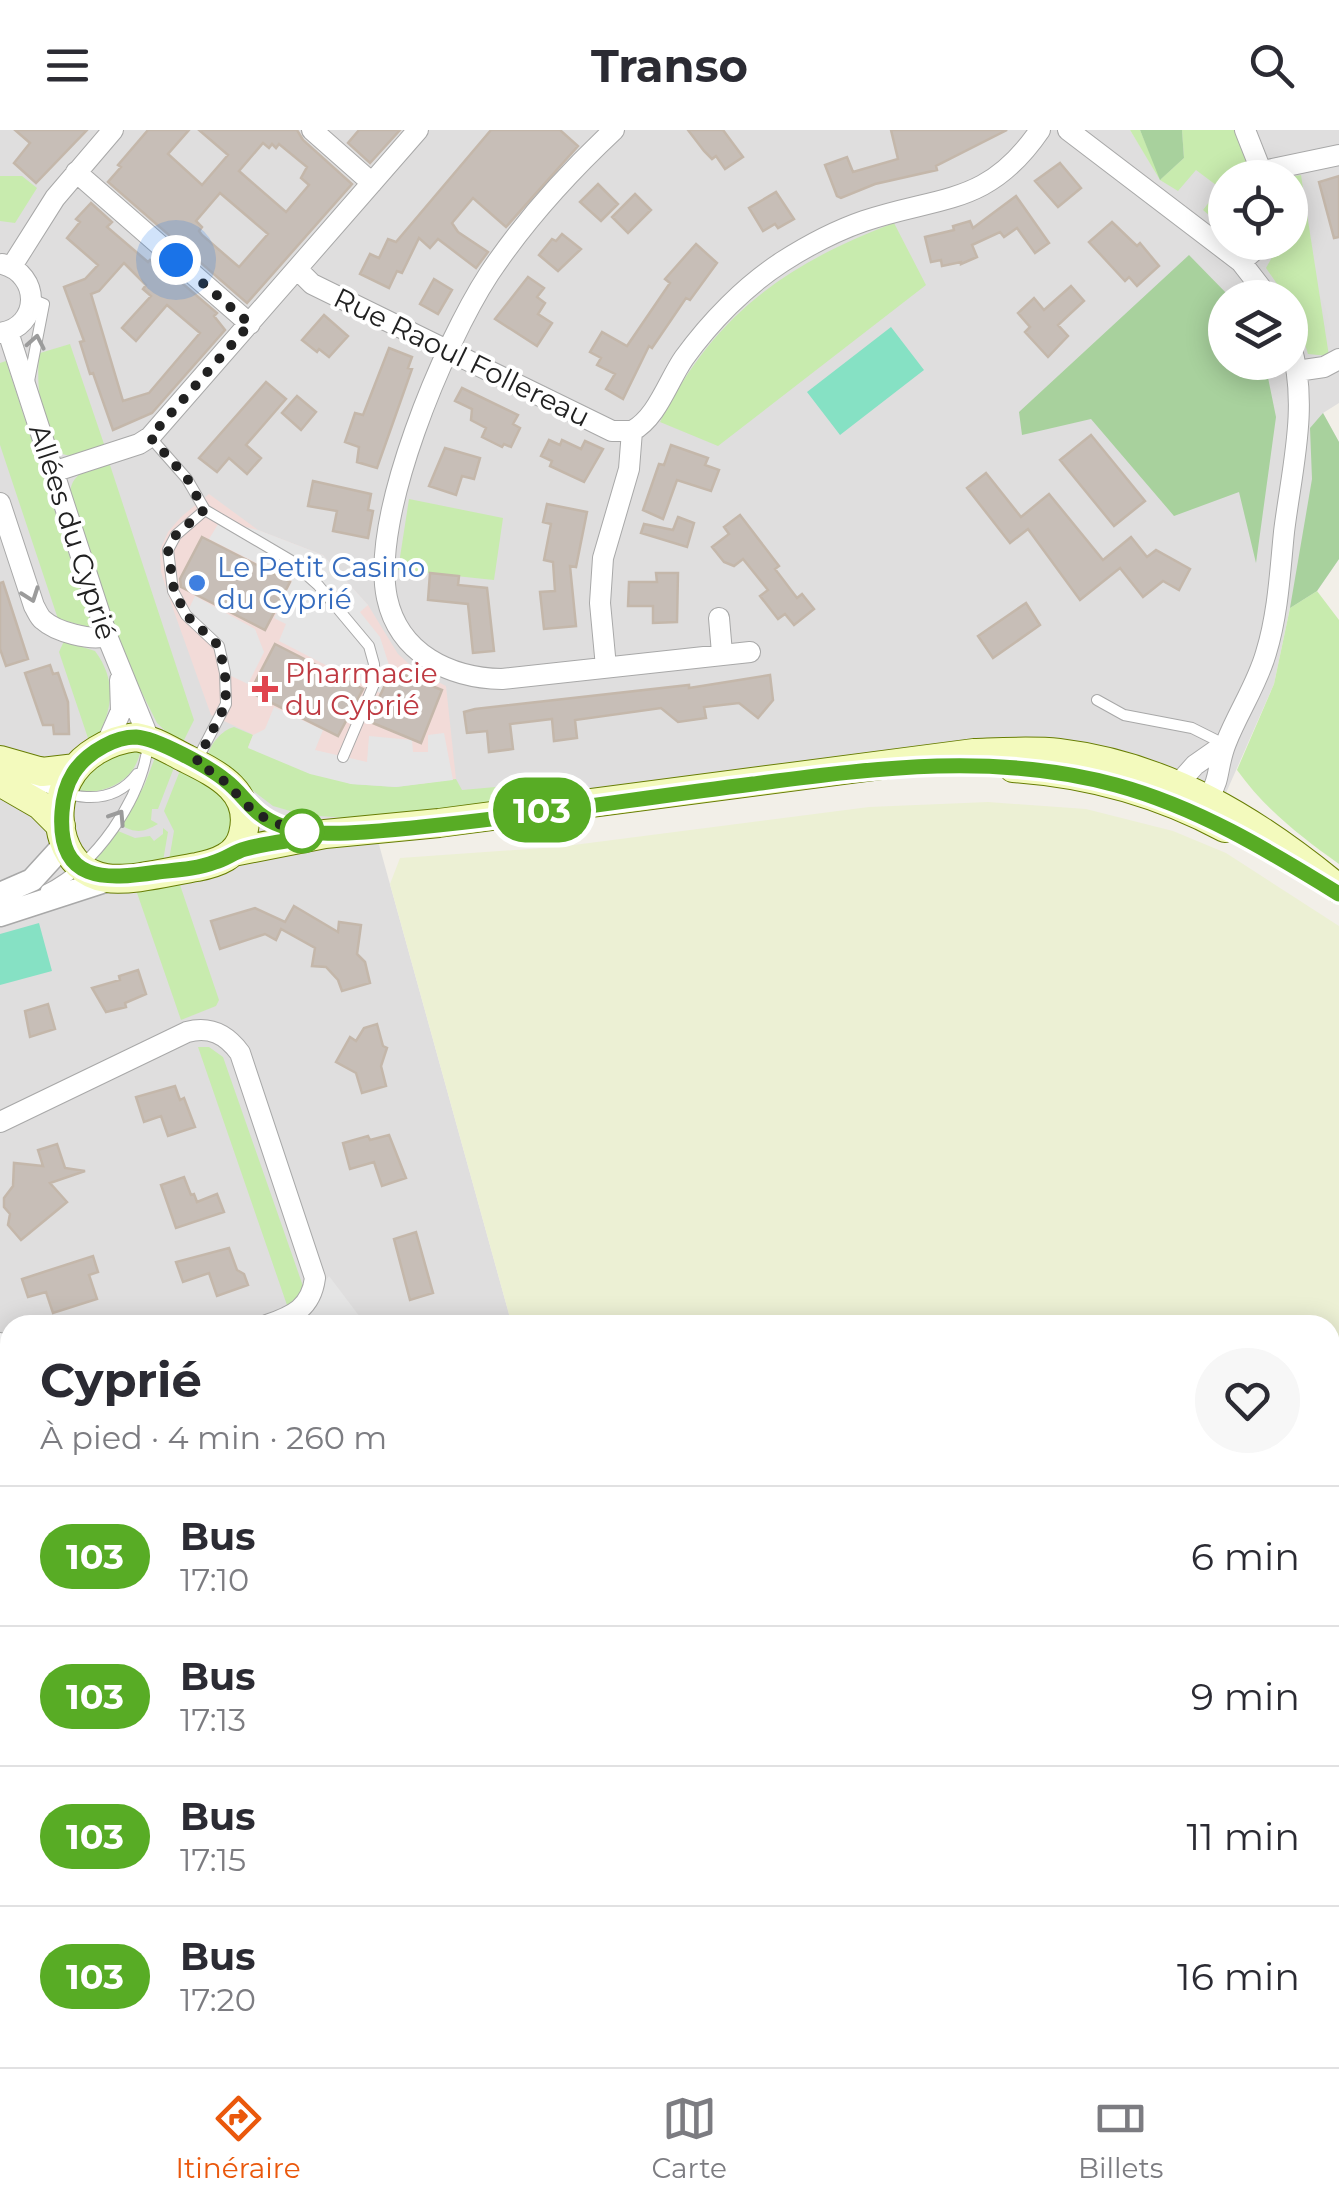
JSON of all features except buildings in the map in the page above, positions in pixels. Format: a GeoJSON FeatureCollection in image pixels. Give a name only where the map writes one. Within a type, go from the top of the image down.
{"type":"FeatureCollection","features":[{"type":"Feature","properties":{"kind":"main road"},"geometry":{"type":"LineString","coordinates":[[68,846],[63,794],[76,768],[106,745],[123,739],[196,763],[228,781],[243,802],[282,826],[325,834]]}},
{"type":"Feature","properties":{"kind":"main road"},"geometry":{"type":"LineString","coordinates":[[0,760],[42,772],[76,768]]}},
{"type":"Feature","properties":{"kind":"main road"},"geometry":{"type":"LineString","coordinates":[[0,782],[40,805],[68,846],[103,878],[114,878],[202,866],[234,852],[325,834],[438,824],[896,766],[1033,769],[1191,797],[1251,842],[1339,892]]}},
{"type":"Feature","properties":{"kind":"main road"},"geometry":{"type":"LineString","coordinates":[[234,852],[244,830],[243,802]]}},
{"type":"Feature","properties":{"kind":"street"},"geometry":{"type":"LineString","coordinates":[[4,332],[20,325],[29,313],[32,299],[28,282],[6,265],[76,172],[114,130]]}},
{"type":"Feature","properties":{"kind":"street"},"geometry":{"type":"LineString","coordinates":[[312,130],[372,182]]}},
{"type":"Feature","properties":{"kind":"street"},"geometry":{"type":"LineString","coordinates":[[53,472],[139,444],[156,444],[250,324],[418,130]]}},
{"type":"Feature","properties":{"kind":"street"},"geometry":{"type":"LineString","coordinates":[[614,130],[565,177],[513,240],[470,306],[448,351],[410,446],[396,498],[386,564],[387,597],[394,619],[423,656],[448,671],[473,678],[502,680],[750,652]]}},
{"type":"Feature","properties":{"kind":"street"},"geometry":{"type":"LineString","coordinates":[[606,667],[600,602],[602,558],[629,469],[632,431],[649,417],[685,356],[764,274],[820,240],[861,222],[960,198],[983,187],[1022,156],[1040,130]]}},
{"type":"Feature","properties":{"kind":"street"},"geometry":{"type":"LineString","coordinates":[[1068,130],[1241,262],[1254,280]]}},
{"type":"Feature","properties":{"kind":"street"},"geometry":{"type":"LineString","coordinates":[[1244,130],[1257,160]]}},
{"type":"Feature","properties":{"kind":"street"},"geometry":{"type":"LineString","coordinates":[[1308,163],[1339,155]]}},
{"type":"Feature","properties":{"kind":"street"},"geometry":{"type":"LineString","coordinates":[[76,172],[250,324]]}},
{"type":"Feature","properties":{"kind":"street","name":"Rue Raoul Follereau"},"geometry":{"type":"LineString","coordinates":[[298,270],[312,284],[612,431],[632,431]]}},
{"type":"Feature","properties":{"kind":"street","name":"Allées du Cyprié"},"geometry":{"type":"LineString","coordinates":[[4,332],[147,750]]}},
{"type":"Feature","properties":{"kind":"street"},"geometry":{"type":"LineString","coordinates":[[1308,369],[1324,367],[1339,358]]}},
{"type":"Feature","properties":{"kind":"street"},"geometry":{"type":"LineString","coordinates":[[1225,744],[1195,765],[1191,797],[1215,787],[1225,744],[1256,683],[1274,622],[1297,422],[1297,380]]}},
{"type":"Feature","properties":{"kind":"street"},"geometry":{"type":"LineString","coordinates":[[0,503],[34,606],[43,620],[98,639],[107,636]]}},
{"type":"Feature","properties":{"kind":"street"},"geometry":{"type":"LineString","coordinates":[[718,618],[722,653]]}},
{"type":"Feature","properties":{"kind":"street","name":"Allées du Cyprié"},"geometry":{"type":"LineString","coordinates":[[106,745],[121,711],[119,672]]}},
{"type":"Feature","properties":{"kind":"street"},"geometry":{"type":"LineString","coordinates":[[0,894],[32,880],[68,846]]}},
{"type":"Feature","properties":{"kind":"street"},"geometry":{"type":"LineString","coordinates":[[0,915],[114,878]]}},
{"type":"Feature","properties":{"kind":"street"},"geometry":{"type":"LineString","coordinates":[[0,1122],[187,1032],[205,1030],[227,1038],[240,1052],[315,1278],[314,1290],[300,1311],[291,1315]]}},
{"type":"Feature","properties":{"kind":"lane","name":"Allées du Cyprié"},"geometry":{"type":"LineString","coordinates":[[27,391],[44,304],[32,299]]}},
{"type":"Feature","properties":{"kind":"lane"},"geometry":{"type":"LineString","coordinates":[[156,444],[187,478],[204,510],[290,560],[318,585],[369,646],[374,684],[343,757]]}},
{"type":"Feature","properties":{"kind":"lane"},"geometry":{"type":"LineString","coordinates":[[196,763],[226,704],[225,673],[219,646],[186,615],[174,590],[168,550],[176,535],[204,510]]}},
{"type":"Feature","properties":{"kind":"lane"},"geometry":{"type":"LineString","coordinates":[[1097,700],[1124,715],[1192,728],[1225,744]]}},
{"type":"Feature","properties":{"kind":"lane"},"geometry":{"type":"LineString","coordinates":[[0,770],[63,794],[90,798],[118,791],[134,779],[147,750]]}},
{"type":"Feature","properties":{"kind":"lane"},"geometry":{"type":"LineString","coordinates":[[0,906],[48,889],[66,878],[68,846],[124,810],[147,750]]}},
{"type":"Feature","properties":{"kind":"shaded area"},"geometry":{"type":"Polygon","coordinates":[[[0,130],[1130,130],[1161,179],[1184,158],[1182,130],[1339,130],[1339,403],[1323,413],[1339,442],[1339,559],[1317,591],[1290,608],[1274,684],[1211,827],[1083,782],[985,771],[897,775],[378,841],[509,1315],[0,1315],[0,130]]]}},
{"type":"Feature","properties":{"kind":"shaded area"},"geometry":{"type":"Polygon","coordinates":[[[209,494],[258,530],[323,555],[368,605],[398,654],[417,671],[446,686],[456,779],[422,785],[248,748],[252,734],[211,715],[161,572],[160,550],[181,517],[209,494]]]}},
{"type":"Feature","properties":{"kind":"shaded area"},"geometry":{"type":"Polygon","coordinates":[[[220,521],[258,530],[323,555],[368,605],[360,612],[380,637],[389,665],[384,695],[279,641],[286,624],[274,618],[292,581],[209,539],[220,521]]]}},
{"type":"Feature","properties":{"kind":"shaded area"},"geometry":{"type":"Polygon","coordinates":[[[195,596],[255,629],[264,652],[248,684],[225,673],[219,646],[186,615],[195,596]]]}},
{"type":"Feature","properties":{"kind":"shaded area"},"geometry":{"type":"Polygon","coordinates":[[[274,707],[323,730],[315,750],[367,762],[369,736],[412,740],[413,752],[428,752],[428,735],[444,733],[453,780],[396,787],[351,784],[310,774],[248,748],[253,735],[265,729],[274,707]]]}},
{"type":"Feature","properties":{"kind":"shaded area"},"geometry":{"type":"Polygon","coordinates":[[[329,1276],[358,1315],[300,1315],[329,1276]]]}},
{"type":"Feature","properties":{"kind":"green space"},"geometry":{"type":"Polygon","coordinates":[[[1130,130],[1140,130],[1161,179],[1184,158],[1182,130],[1234,130],[1247,160],[1208,160],[1208,179],[1196,170],[1178,191],[1160,180],[1130,130]]]}},
{"type":"Feature","properties":{"kind":"green space"},"geometry":{"type":"Polygon","coordinates":[[[1140,130],[1182,130],[1184,158],[1160,180],[1140,130]]]}},
{"type":"Feature","properties":{"kind":"green space"},"geometry":{"type":"Polygon","coordinates":[[[0,176],[22,176],[37,188],[15,223],[0,221],[0,176]]]}},
{"type":"Feature","properties":{"kind":"green space"},"geometry":{"type":"Polygon","coordinates":[[[1308,220],[1329,356],[1308,354],[1308,280],[1274,280],[1266,268],[1270,260],[1308,260],[1308,220]]]}},
{"type":"Feature","properties":{"kind":"green space"},"geometry":{"type":"Polygon","coordinates":[[[894,223],[926,285],[718,446],[660,422],[704,352],[756,298],[819,256],[894,223]]]}},
{"type":"Feature","properties":{"kind":"green space"},"geometry":{"type":"Polygon","coordinates":[[[1189,255],[1213,280],[1208,280],[1208,380],[1268,380],[1276,417],[1256,563],[1239,492],[1174,516],[1091,419],[1022,435],[1019,412],[1189,255]]]}},
{"type":"Feature","properties":{"kind":"green space"},"geometry":{"type":"Polygon","coordinates":[[[891,327],[924,370],[840,435],[807,392],[891,327]]]}},
{"type":"Feature","properties":{"kind":"green space"},"geometry":{"type":"Polygon","coordinates":[[[70,344],[105,447],[71,456],[57,450],[50,439],[41,410],[38,377],[40,353],[70,344]]]}},
{"type":"Feature","properties":{"kind":"green space"},"geometry":{"type":"Polygon","coordinates":[[[6,361],[93,628],[58,619],[0,445],[0,363],[6,361]]]}},
{"type":"Feature","properties":{"kind":"green space"},"geometry":{"type":"Polygon","coordinates":[[[1323,413],[1339,442],[1339,559],[1317,591],[1290,608],[1312,479],[1310,428],[1323,413]]]}},
{"type":"Feature","properties":{"kind":"green space"},"geometry":{"type":"Polygon","coordinates":[[[109,462],[194,720],[181,746],[157,723],[140,689],[135,690],[70,493],[78,475],[109,462]]]}},
{"type":"Feature","properties":{"kind":"green space"},"geometry":{"type":"Polygon","coordinates":[[[409,499],[503,518],[494,580],[398,570],[409,499]]]}},
{"type":"Feature","properties":{"kind":"green space"},"geometry":{"type":"Polygon","coordinates":[[[1317,591],[1339,620],[1339,864],[1284,821],[1237,770],[1274,684],[1290,608],[1317,591]]]}},
{"type":"Feature","properties":{"kind":"green space"},"geometry":{"type":"Polygon","coordinates":[[[64,641],[95,651],[107,675],[108,711],[91,747],[59,652],[64,641]]]}},
{"type":"Feature","properties":{"kind":"green space"},"geometry":{"type":"Polygon","coordinates":[[[234,727],[253,735],[248,747],[351,784],[396,787],[456,779],[462,790],[520,785],[523,800],[348,818],[304,815],[273,806],[236,772],[208,756],[217,738],[234,727]]]}},
{"type":"Feature","properties":{"kind":"green space"},"geometry":{"type":"Polygon","coordinates":[[[141,749],[133,769],[119,783],[78,793],[78,784],[101,760],[141,749]]]}},
{"type":"Feature","properties":{"kind":"green space"},"geometry":{"type":"Polygon","coordinates":[[[156,755],[175,765],[158,809],[152,809],[151,820],[158,824],[131,830],[121,825],[144,786],[156,755]]]}},
{"type":"Feature","properties":{"kind":"green space"},"geometry":{"type":"Polygon","coordinates":[[[181,768],[224,789],[235,824],[221,849],[169,860],[174,831],[164,811],[181,768]]]}},
{"type":"Feature","properties":{"kind":"green space"},"geometry":{"type":"Polygon","coordinates":[[[988,802],[1086,809],[1173,831],[1226,853],[1339,926],[1339,1315],[509,1315],[390,884],[400,858],[558,847],[869,807],[988,802]]]}},
{"type":"Feature","properties":{"kind":"green space"},"geometry":{"type":"Polygon","coordinates":[[[163,828],[168,832],[163,861],[109,867],[94,860],[118,831],[135,838],[150,836],[154,841],[163,834],[163,828]]]}},
{"type":"Feature","properties":{"kind":"green space"},"geometry":{"type":"Polygon","coordinates":[[[179,882],[219,1000],[216,1006],[181,1020],[136,890],[179,882]]]}},
{"type":"Feature","properties":{"kind":"green space"},"geometry":{"type":"Polygon","coordinates":[[[39,923],[52,971],[0,985],[0,934],[39,923]]]}},
{"type":"Feature","properties":{"kind":"green space"},"geometry":{"type":"Polygon","coordinates":[[[198,1047],[209,1047],[223,1057],[304,1289],[288,1308],[198,1047]]]}},
{"type":"Feature","properties":{"kind":"bus line","name":"103"},"geometry":{"type":"LineString","coordinates":[[286,841],[234,852],[202,866],[103,878],[79,866],[63,846],[63,794],[68,779],[90,755],[106,745],[136,737],[149,739],[216,773],[228,781],[243,802],[268,820],[325,834],[438,824],[896,766],[1033,769],[1117,785],[1185,808],[1339,894]]}},
{"type":"Feature","properties":{"kind":"place","name":"Le Petit Casino du Cyprié"},"geometry":{"type":"Point","coordinates":[197,583]}},
{"type":"Feature","properties":{"kind":"place","name":"Pharmacie du Cyprié"},"geometry":{"type":"Point","coordinates":[265,689]}},
{"type":"Feature","properties":{"kind":"route"},"geometry":{"type":"LineString","coordinates":[[176,260],[250,324],[150,437],[187,478],[204,510],[176,535],[168,550],[174,590],[186,615],[219,646],[225,673],[226,704],[196,763],[228,781],[243,802],[268,820],[302,831]]}}]}
